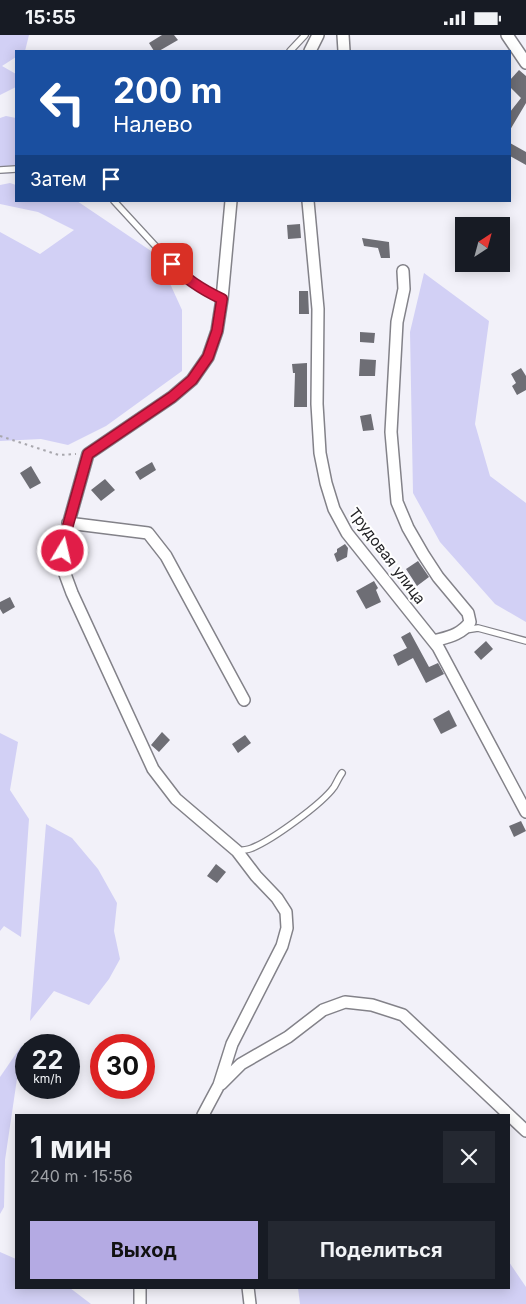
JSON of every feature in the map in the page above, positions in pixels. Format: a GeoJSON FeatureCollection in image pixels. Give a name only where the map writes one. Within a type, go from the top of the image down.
{"type":"FeatureCollection","features":[{"type":"Feature","properties":{"kind":"street"},"geometry":{"type":"LineString","coordinates":[[310,50],[318,35]]}},
{"type":"Feature","properties":{"kind":"street"},"geometry":{"type":"LineString","coordinates":[[344,35],[344,50]]}},
{"type":"Feature","properties":{"kind":"street"},"geometry":{"type":"LineString","coordinates":[[507,35],[526,63]]}},
{"type":"Feature","properties":{"kind":"street"},"geometry":{"type":"LineString","coordinates":[[204,1114],[219,1085],[232,1044],[282,946],[287,928],[286,912],[237,851],[176,799],[153,769],[72,593],[62,566],[68,523],[88,454],[172,397],[192,380],[208,357],[217,331],[222,299],[231,202]]}},
{"type":"Feature","properties":{"kind":"street","name":"Трудовая улица"},"geometry":{"type":"LineString","coordinates":[[308,202],[318,309],[317,404],[320,453],[334,509],[347,533],[434,641],[456,678],[526,812]]}},
{"type":"Feature","properties":{"kind":"street"},"geometry":{"type":"LineString","coordinates":[[403,271],[404,289],[397,322],[391,432],[397,502],[408,528],[423,553],[438,577],[468,613],[470,622],[464,630],[455,635],[434,641]]}},
{"type":"Feature","properties":{"kind":"street"},"geometry":{"type":"LineString","coordinates":[[68,523],[148,533],[166,556],[244,700]]}},
{"type":"Feature","properties":{"kind":"street"},"geometry":{"type":"LineString","coordinates":[[219,1085],[241,1064],[288,1037],[324,1010],[344,1002],[372,1005],[403,1015],[508,1114]]}},
{"type":"Feature","properties":{"kind":"street"},"geometry":{"type":"LineString","coordinates":[[510,1116],[526,1131]]}},
{"type":"Feature","properties":{"kind":"street"},"geometry":{"type":"LineString","coordinates":[[140,1289],[140,1304]]}},
{"type":"Feature","properties":{"kind":"street"},"geometry":{"type":"LineString","coordinates":[[248,1289],[250,1304]]}},
{"type":"Feature","properties":{"kind":"lane"},"geometry":{"type":"LineString","coordinates":[[291,50],[305,35]]}},
{"type":"Feature","properties":{"kind":"lane"},"geometry":{"type":"LineString","coordinates":[[0,170],[15,169]]}},
{"type":"Feature","properties":{"kind":"lane"},"geometry":{"type":"LineString","coordinates":[[115,202],[183,276],[222,299]]}},
{"type":"Feature","properties":{"kind":"lane"},"geometry":{"type":"LineString","coordinates":[[464,630],[478,628],[526,641]]}},
{"type":"Feature","properties":{"kind":"lane"},"geometry":{"type":"LineString","coordinates":[[237,851],[251,849],[267,841],[321,801],[334,787],[342,773]]}},
{"type":"Feature","properties":{"kind":"path"},"geometry":{"type":"LineString","coordinates":[[0,436],[59,455],[88,454]]}},
{"type":"Feature","properties":{"kind":"shaded area"},"geometry":{"type":"Polygon","coordinates":[[[0,35],[29,35],[25,50],[15,50],[15,58],[2,66],[15,73],[15,88],[0,95],[0,35]]]}},
{"type":"Feature","properties":{"kind":"shaded area"},"geometry":{"type":"Polygon","coordinates":[[[6,116],[15,118],[15,173],[0,174],[0,118],[6,116]]]}},
{"type":"Feature","properties":{"kind":"shaded area"},"geometry":{"type":"Polygon","coordinates":[[[10,183],[15,185],[15,202],[78,202],[157,255],[182,310],[182,371],[106,426],[68,445],[41,439],[0,441],[0,232],[40,254],[74,230],[38,212],[0,204],[0,185],[10,183]]]}},
{"type":"Feature","properties":{"kind":"shaded area"},"geometry":{"type":"Polygon","coordinates":[[[424,273],[489,321],[475,424],[490,476],[526,503],[526,622],[495,604],[440,542],[413,493],[410,332],[424,273]]]}},
{"type":"Feature","properties":{"kind":"shaded area"},"geometry":{"type":"Polygon","coordinates":[[[0,733],[18,742],[10,790],[29,819],[21,937],[4,926],[0,931],[0,733]]]}},
{"type":"Feature","properties":{"kind":"shaded area"},"geometry":{"type":"Polygon","coordinates":[[[46,824],[72,838],[98,869],[117,903],[114,931],[120,959],[109,979],[89,1005],[54,991],[30,1021],[46,824]]]}},
{"type":"Feature","properties":{"kind":"shaded area"},"geometry":{"type":"Polygon","coordinates":[[[15,1055],[15,1092],[5,1160],[4,1207],[0,1214],[0,1077],[15,1055]]]}},
{"type":"Feature","properties":{"kind":"shaded area"},"geometry":{"type":"Polygon","coordinates":[[[0,1252],[15,1259],[15,1289],[71,1289],[91,1304],[0,1304],[0,1252]]]}},
{"type":"Feature","properties":{"kind":"shaded area"},"geometry":{"type":"Polygon","coordinates":[[[510,1263],[526,1287],[526,1304],[300,1304],[298,1289],[510,1289],[510,1263]]]}},
{"type":"Feature","properties":{"kind":"building"},"geometry":{"type":"Polygon","coordinates":[[[162,35],[174,35],[178,40],[161,50],[153,50],[149,43],[162,35]]]}},
{"type":"Feature","properties":{"kind":"building"},"geometry":{"type":"Polygon","coordinates":[[[519,70],[526,76],[526,103],[511,128],[511,111],[521,98],[511,88],[511,79],[519,70]]]}},
{"type":"Feature","properties":{"kind":"building"},"geometry":{"type":"Polygon","coordinates":[[[511,144],[526,152],[526,165],[511,157],[511,144]]]}},
{"type":"Feature","properties":{"kind":"building"},"geometry":{"type":"Polygon","coordinates":[[[300,224],[301,238],[288,239],[287,225],[300,224]]]}},
{"type":"Feature","properties":{"kind":"building"},"geometry":{"type":"Polygon","coordinates":[[[362,238],[389,242],[390,258],[381,258],[378,248],[364,246],[362,238]]]}},
{"type":"Feature","properties":{"kind":"building"},"geometry":{"type":"Polygon","coordinates":[[[299,291],[308,291],[309,314],[299,314],[299,291]]]}},
{"type":"Feature","properties":{"kind":"building"},"geometry":{"type":"Polygon","coordinates":[[[360,332],[375,333],[374,343],[360,342],[360,332]]]}},
{"type":"Feature","properties":{"kind":"building"},"geometry":{"type":"Polygon","coordinates":[[[360,359],[376,360],[375,376],[359,376],[360,359]]]}},
{"type":"Feature","properties":{"kind":"building"},"geometry":{"type":"Polygon","coordinates":[[[307,363],[307,407],[294,407],[295,373],[293,373],[292,364],[307,363]]]}},
{"type":"Feature","properties":{"kind":"building"},"geometry":{"type":"Polygon","coordinates":[[[521,368],[526,376],[526,390],[517,395],[512,386],[516,383],[511,374],[521,368]]]}},
{"type":"Feature","properties":{"kind":"building"},"geometry":{"type":"Polygon","coordinates":[[[371,414],[374,430],[363,431],[360,416],[371,414]]]}},
{"type":"Feature","properties":{"kind":"building"},"geometry":{"type":"Polygon","coordinates":[[[152,462],[156,470],[140,480],[135,472],[152,462]]]}},
{"type":"Feature","properties":{"kind":"building"},"geometry":{"type":"Polygon","coordinates":[[[31,466],[41,483],[30,489],[20,473],[31,466]]]}},
{"type":"Feature","properties":{"kind":"building"},"geometry":{"type":"Polygon","coordinates":[[[105,479],[115,490],[101,501],[91,490],[105,479]]]}},
{"type":"Feature","properties":{"kind":"building"},"geometry":{"type":"Polygon","coordinates":[[[345,544],[348,548],[347,557],[337,562],[334,554],[337,552],[337,549],[345,544]]]}},
{"type":"Feature","properties":{"kind":"building"},"geometry":{"type":"Polygon","coordinates":[[[418,561],[429,577],[417,586],[406,569],[418,561]]]}},
{"type":"Feature","properties":{"kind":"building"},"geometry":{"type":"Polygon","coordinates":[[[374,581],[378,588],[376,590],[381,602],[366,609],[356,591],[374,581]]]}},
{"type":"Feature","properties":{"kind":"building"},"geometry":{"type":"Polygon","coordinates":[[[10,597],[15,607],[3,614],[0,609],[0,602],[10,597]]]}},
{"type":"Feature","properties":{"kind":"building"},"geometry":{"type":"Polygon","coordinates":[[[410,632],[429,667],[438,663],[444,674],[426,683],[413,658],[398,666],[393,655],[407,648],[401,637],[410,632]]]}},
{"type":"Feature","properties":{"kind":"building"},"geometry":{"type":"Polygon","coordinates":[[[486,641],[493,649],[481,660],[474,652],[486,641]]]}},
{"type":"Feature","properties":{"kind":"building"},"geometry":{"type":"Polygon","coordinates":[[[449,710],[457,726],[441,734],[433,719],[449,710]]]}},
{"type":"Feature","properties":{"kind":"building"},"geometry":{"type":"Polygon","coordinates":[[[162,732],[170,740],[159,752],[151,745],[162,732]]]}},
{"type":"Feature","properties":{"kind":"building"},"geometry":{"type":"Polygon","coordinates":[[[245,735],[251,743],[238,753],[232,744],[245,735]]]}},
{"type":"Feature","properties":{"kind":"building"},"geometry":{"type":"Polygon","coordinates":[[[521,821],[526,831],[514,837],[509,826],[521,821]]]}},
{"type":"Feature","properties":{"kind":"building"},"geometry":{"type":"Polygon","coordinates":[[[216,864],[226,872],[217,883],[207,876],[216,864]]]}},
{"type":"Feature","properties":{"kind":"route"},"geometry":{"type":"LineString","coordinates":[[63,551],[65,536],[88,454],[172,397],[192,380],[208,357],[217,331],[222,299],[183,276],[172,264]]}}]}
